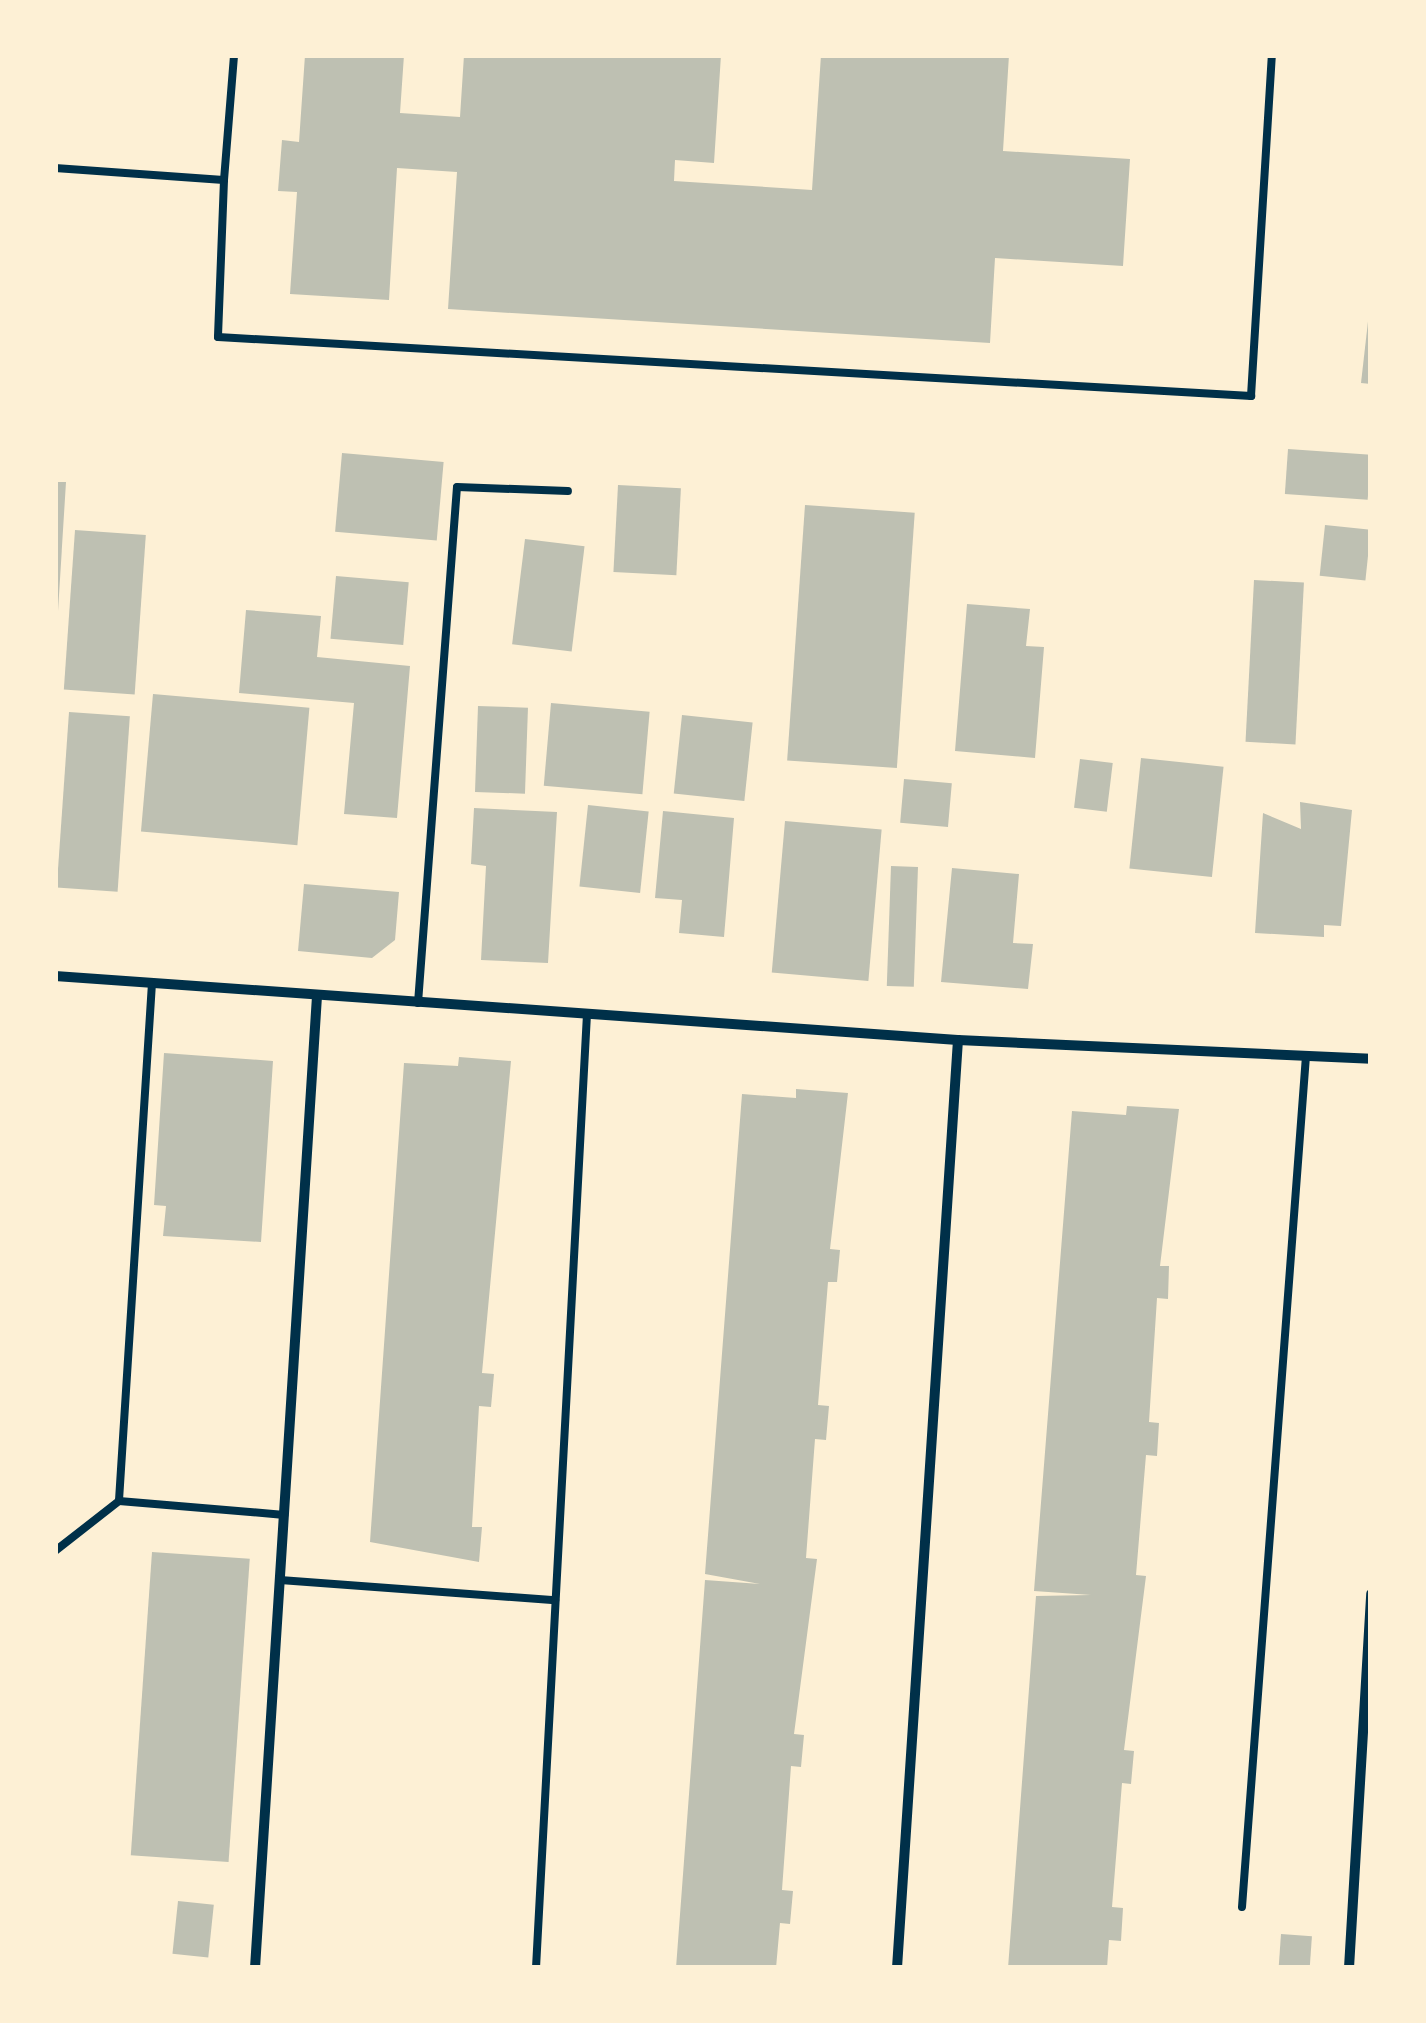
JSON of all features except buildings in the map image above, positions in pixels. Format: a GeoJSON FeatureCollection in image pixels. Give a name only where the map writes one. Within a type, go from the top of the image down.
{"type":"FeatureCollection","features":[{"type":"Feature","properties":{"kind":"street"},"geometry":{"type":"LineString","coordinates":[[55,976],[958,1040],[1371,1058]]}},
{"type":"Feature","properties":{"kind":"street"},"geometry":{"type":"LineString","coordinates":[[256,1968],[317,995]]}},
{"type":"Feature","properties":{"kind":"street"},"geometry":{"type":"LineString","coordinates":[[898,1968],[958,1040]]}},
{"type":"Feature","properties":{"kind":"street"},"geometry":{"type":"LineString","coordinates":[[1349,1968],[1371,1594]]}},
{"type":"Feature","properties":{"kind":"lane"},"geometry":{"type":"LineString","coordinates":[[234,55],[218,337],[1251,396],[1272,55]]}},
{"type":"Feature","properties":{"kind":"lane"},"geometry":{"type":"LineString","coordinates":[[55,168],[224,180]]}},
{"type":"Feature","properties":{"kind":"lane"},"geometry":{"type":"LineString","coordinates":[[418,1002],[457,487],[568,490]]}},
{"type":"Feature","properties":{"kind":"lane"},"geometry":{"type":"LineString","coordinates":[[119,1501],[152,983]]}},
{"type":"Feature","properties":{"kind":"lane"},"geometry":{"type":"LineString","coordinates":[[536,1968],[587,1014]]}},
{"type":"Feature","properties":{"kind":"lane"},"geometry":{"type":"LineString","coordinates":[[1242,1907],[1306,1056]]}},
{"type":"Feature","properties":{"kind":"lane"},"geometry":{"type":"LineString","coordinates":[[55,1551],[119,1501],[284,1515]]}},
{"type":"Feature","properties":{"kind":"lane"},"geometry":{"type":"LineString","coordinates":[[280,1580],[555,1600]]}}]}
